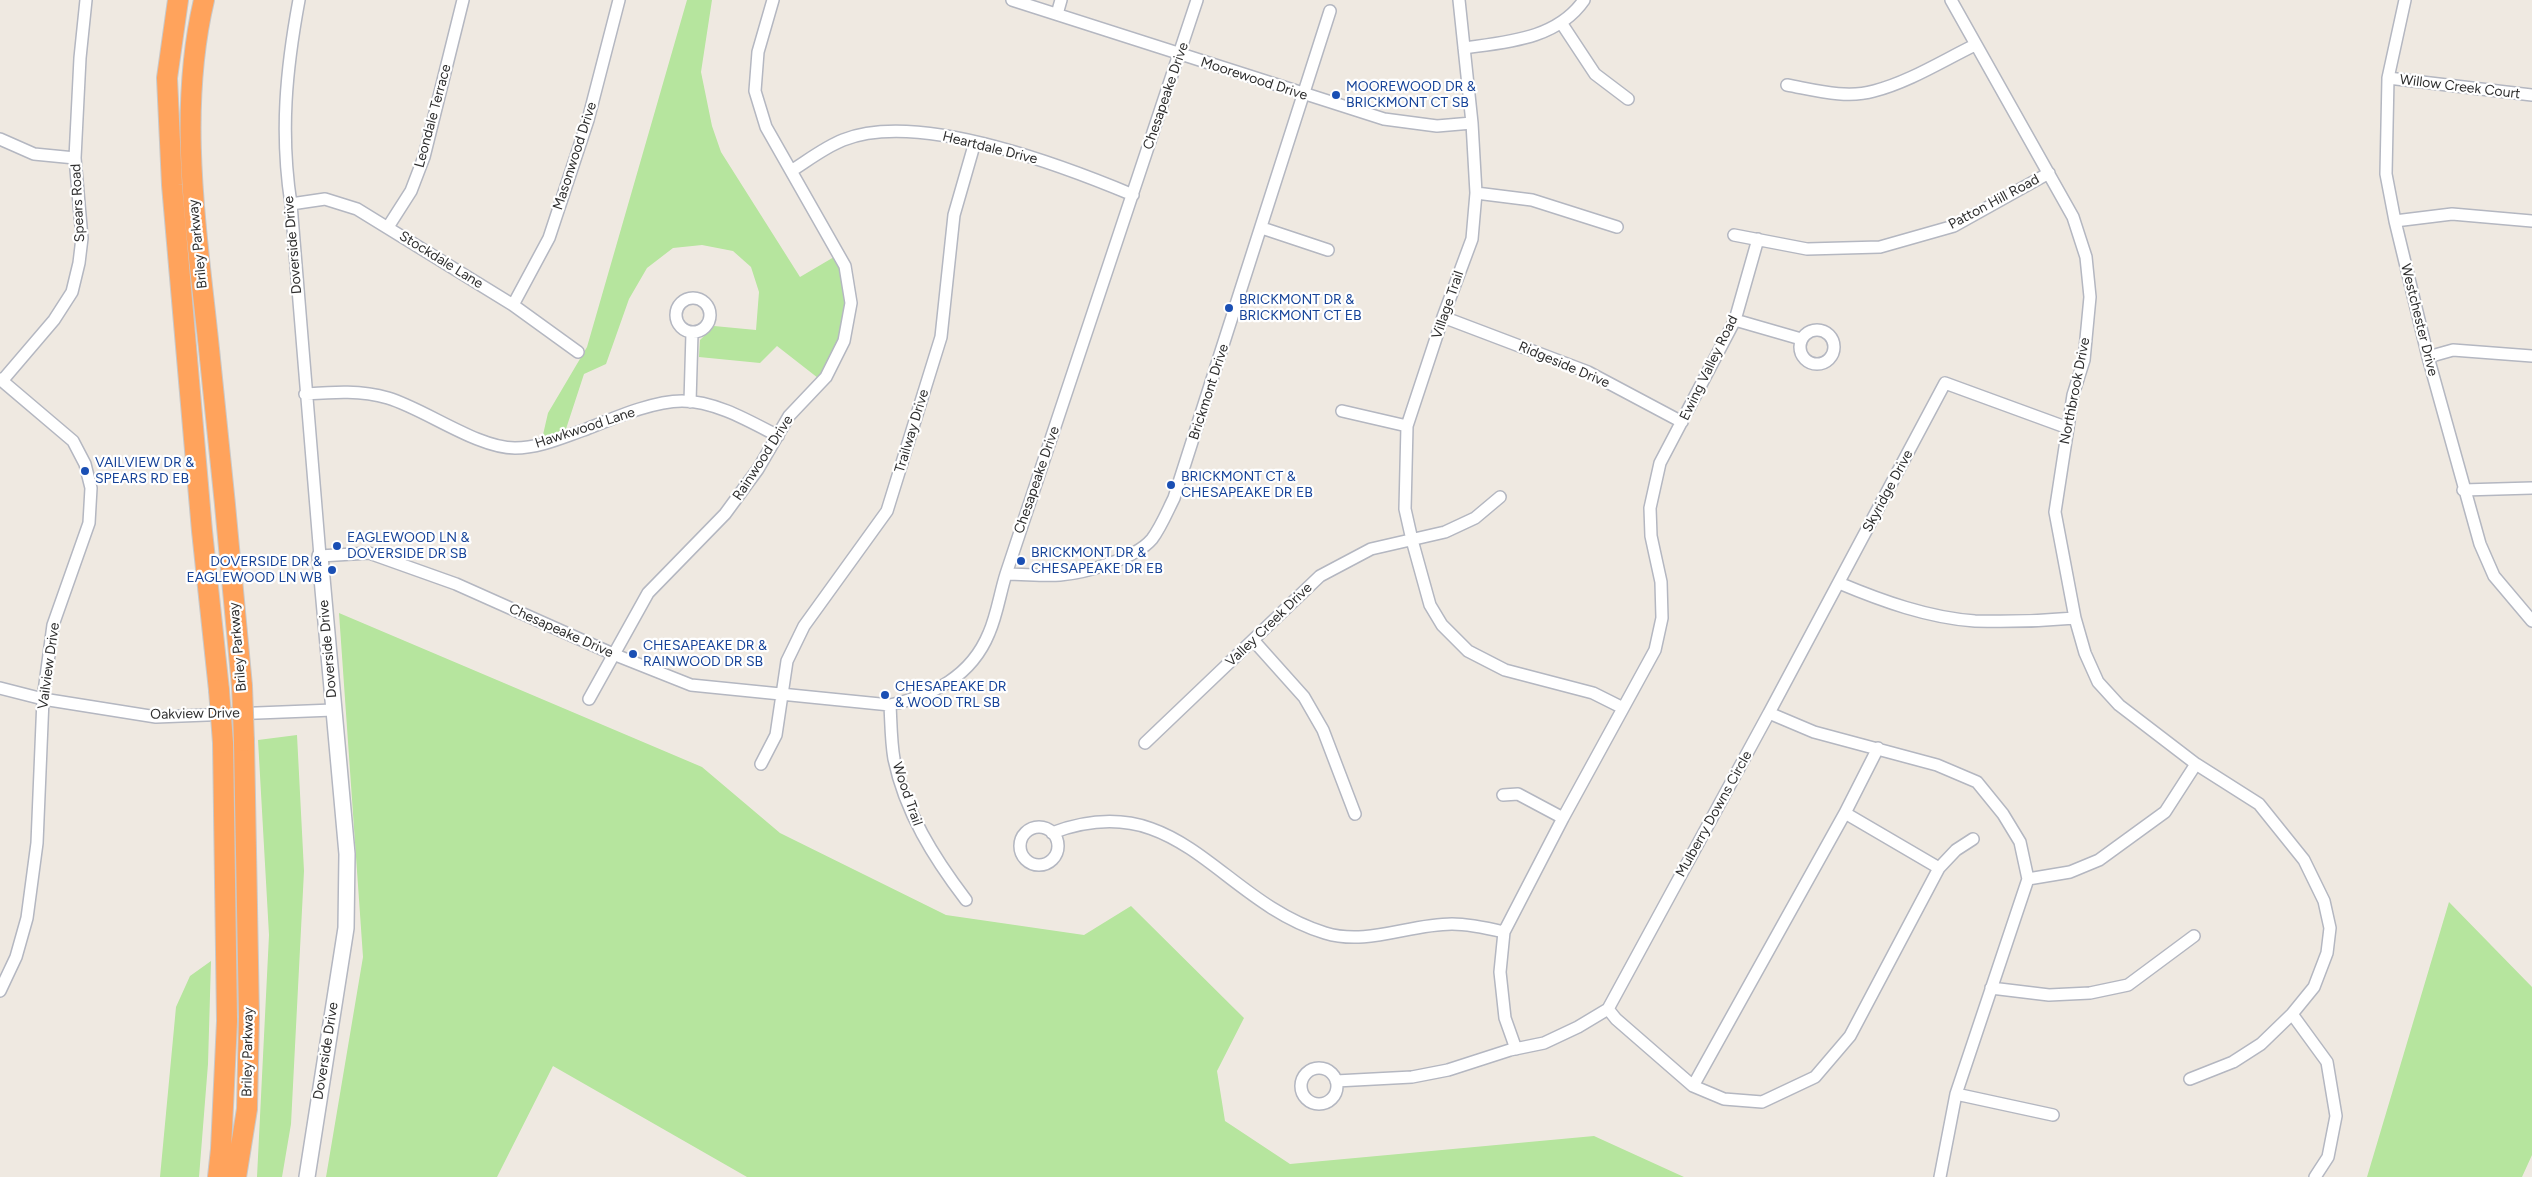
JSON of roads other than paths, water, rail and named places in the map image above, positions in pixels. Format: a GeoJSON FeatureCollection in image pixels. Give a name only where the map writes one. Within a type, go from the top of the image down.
{"type":"FeatureCollection","features":[{"type":"Feature","properties":{"kind":"highway","name":"Briley Parkway"},"geometry":{"type":"LineString","coordinates":[[178,0],[167,78],[172,185],[202,531],[223,743],[227,1020],[218,1177]]}},
{"type":"Feature","properties":{"kind":"highway","name":"Briley Parkway"},"geometry":{"type":"LineString","coordinates":[[204,0],[197,27],[190,81],[191,180],[228,530],[242,686],[244,741],[249,1017],[246,1109],[236,1177]]}},
{"type":"Feature","properties":{"kind":"highway"},"geometry":{"type":"LineString","coordinates":[[207,1177],[227,1020]]}},
{"type":"Feature","properties":{"kind":"highway"},"geometry":{"type":"LineString","coordinates":[[242,1177],[246,1109]]}},
{"type":"Feature","properties":{"kind":"street","name":"Spears Road"},"geometry":{"type":"LineString","coordinates":[[1,380],[54,320],[72,292],[80,263],[82,238],[76,158],[80,58],[86,0]]}},
{"type":"Feature","properties":{"kind":"street","name":"Doverside Drive"},"geometry":{"type":"LineString","coordinates":[[299,0],[291,44],[284,109],[285,167],[291,204],[305,394],[347,854],[346,928],[307,1177]]}},
{"type":"Feature","properties":{"kind":"street","name":"Leondale Terrace"},"geometry":{"type":"LineString","coordinates":[[388,226],[411,191],[424,157],[463,0]]}},
{"type":"Feature","properties":{"kind":"street","name":"Masonwood Drive"},"geometry":{"type":"LineString","coordinates":[[513,305],[549,238],[588,120],[619,0]]}},
{"type":"Feature","properties":{"kind":"street","name":"Rainwood Drive"},"geometry":{"type":"LineString","coordinates":[[589,700],[648,593],[725,514],[758,469],[789,416],[826,378],[844,341],[851,303],[845,266],[766,127],[755,91],[758,52],[773,0]]}},
{"type":"Feature","properties":{"kind":"street","name":"Moorewood Drive"},"geometry":{"type":"LineString","coordinates":[[1012,0],[1384,119],[1437,126],[1472,123]]}},
{"type":"Feature","properties":{"kind":"street"},"geometry":{"type":"LineString","coordinates":[[1057,14],[1061,0]]}},
{"type":"Feature","properties":{"kind":"street","name":"Chesapeake Drive"},"geometry":{"type":"LineString","coordinates":[[320,556],[369,553],[456,584],[613,654],[691,685],[890,705],[919,698],[935,691],[952,680],[979,654],[989,633],[1006,574],[1197,0]]}},
{"type":"Feature","properties":{"kind":"street","name":"Village Trail"},"geometry":{"type":"LineString","coordinates":[[1459,0],[1472,123],[1476,192],[1472,239],[1443,317],[1407,426],[1405,508],[1412,540],[1430,606],[1442,625],[1468,651],[1505,670],[1593,693],[1623,708]]}},
{"type":"Feature","properties":{"kind":"street"},"geometry":{"type":"LineString","coordinates":[[1464,48],[1520,41],[1562,24],[1584,0]]}},
{"type":"Feature","properties":{"kind":"street","name":"Northbrook Drive"},"geometry":{"type":"LineString","coordinates":[[1951,0],[2073,217],[2086,257],[2090,298],[2084,360],[2073,395],[2055,512],[2075,618],[2085,653],[2098,682],[2119,705],[2196,764],[2259,804],[2304,860],[2324,901],[2330,928],[2328,953],[2314,988],[2292,1014],[2261,1044],[2233,1062],[2190,1079]]}},
{"type":"Feature","properties":{"kind":"street","name":"Westchester Drive"},"geometry":{"type":"LineString","coordinates":[[2405,0],[2388,78],[2386,174],[2428,357],[2463,490],[2480,544],[2494,576],[2532,622]]}},
{"type":"Feature","properties":{"kind":"street","name":"Brickmont Drive"},"geometry":{"type":"LineString","coordinates":[[1006,574],[1061,575],[1098,567],[1130,555],[1151,540],[1174,498],[1330,11]]}},
{"type":"Feature","properties":{"kind":"street"},"geometry":{"type":"LineString","coordinates":[[1562,24],[1595,74],[1628,99]]}},
{"type":"Feature","properties":{"kind":"street"},"geometry":{"type":"LineString","coordinates":[[1787,85],[1828,93],[1873,92],[1914,76],[1975,45]]}},
{"type":"Feature","properties":{"kind":"street","name":"Willow Creek Court"},"geometry":{"type":"LineString","coordinates":[[2388,78],[2532,95]]}},
{"type":"Feature","properties":{"kind":"street","name":"Heartdale Drive"},"geometry":{"type":"LineString","coordinates":[[791,170],[843,140],[889,130],[950,136],[975,142],[1072,170],[1133,195]]}},
{"type":"Feature","properties":{"kind":"street"},"geometry":{"type":"LineString","coordinates":[[0,139],[34,154],[76,158]]}},
{"type":"Feature","properties":{"kind":"street","name":"Trailway Drive"},"geometry":{"type":"LineString","coordinates":[[761,764],[776,735],[787,661],[804,626],[887,511],[942,337],[954,215],[975,142]]}},
{"type":"Feature","properties":{"kind":"street","name":"Patton Hill Road"},"geometry":{"type":"LineString","coordinates":[[1734,235],[1808,249],[1880,247],[1954,226],[2049,173]]}},
{"type":"Feature","properties":{"kind":"street"},"geometry":{"type":"LineString","coordinates":[[1476,192],[1532,200],[1617,228]]}},
{"type":"Feature","properties":{"kind":"street","name":"Stockdale Lane"},"geometry":{"type":"LineString","coordinates":[[291,204],[325,199],[357,209],[388,226],[513,305],[578,352]]}},
{"type":"Feature","properties":{"kind":"street"},"geometry":{"type":"LineString","coordinates":[[2396,221],[2452,214],[2532,222]]}},
{"type":"Feature","properties":{"kind":"street"},"geometry":{"type":"LineString","coordinates":[[1262,228],[1328,250]]}},
{"type":"Feature","properties":{"kind":"street","name":"Ewing Valley Road"},"geometry":{"type":"LineString","coordinates":[[1504,932],[1563,818],[1655,650],[1662,618],[1661,582],[1651,536],[1650,508],[1660,463],[1735,320],[1758,239]]}},
{"type":"Feature","properties":{"kind":"street","name":"Ridgeside Drive"},"geometry":{"type":"LineString","coordinates":[[1443,317],[1588,372],[1682,422]]}},
{"type":"Feature","properties":{"kind":"street"},"geometry":{"type":"LineString","coordinates":[[1735,320],[1801,339]]}},
{"type":"Feature","properties":{"kind":"street"},"geometry":{"type":"LineString","coordinates":[[690,402],[692,332]]}},
{"type":"Feature","properties":{"kind":"street"},"geometry":{"type":"LineString","coordinates":[[2428,357],[2453,350],[2532,356]]}},
{"type":"Feature","properties":{"kind":"street","name":"Vailview Drive"},"geometry":{"type":"LineString","coordinates":[[0,991],[16,957],[33,887],[37,843],[42,699],[53,624],[89,523],[91,488],[85,464],[73,441],[1,380]]}},
{"type":"Feature","properties":{"kind":"street","name":"Skyridge Drive"},"geometry":{"type":"LineString","coordinates":[[1769,713],[1945,383],[2068,428]]}},
{"type":"Feature","properties":{"kind":"street","name":"Hawkwood Lane"},"geometry":{"type":"LineString","coordinates":[[305,394],[351,391],[388,398],[483,440],[513,448],[541,446],[637,410],[681,401],[739,417],[778,436]]}},
{"type":"Feature","properties":{"kind":"street"},"geometry":{"type":"LineString","coordinates":[[1342,411],[1407,426]]}},
{"type":"Feature","properties":{"kind":"street"},"geometry":{"type":"LineString","coordinates":[[2463,490],[2532,488]]}},
{"type":"Feature","properties":{"kind":"street","name":"Valley Creek Drive"},"geometry":{"type":"LineString","coordinates":[[1145,743],[1320,576],[1371,549],[1445,532],[1475,518],[1500,496]]}},
{"type":"Feature","properties":{"kind":"street"},"geometry":{"type":"LineString","coordinates":[[1840,583],[1875,598],[1927,612],[1974,620],[2034,621],[2075,618]]}},
{"type":"Feature","properties":{"kind":"street"},"geometry":{"type":"LineString","coordinates":[[1253,640],[1304,698],[1323,730],[1355,814]]}},
{"type":"Feature","properties":{"kind":"street","name":"Oakview Drive"},"geometry":{"type":"LineString","coordinates":[[0,688],[42,699],[156,717],[333,710]]}},
{"type":"Feature","properties":{"kind":"street","name":"Wood Trail"},"geometry":{"type":"LineString","coordinates":[[890,705],[894,759],[915,823],[944,872],[966,900]]}},
{"type":"Feature","properties":{"kind":"street"},"geometry":{"type":"LineString","coordinates":[[1769,713],[1814,732],[1937,765],[1977,782],[2002,814],[2020,842],[2028,879],[1956,1094],[1940,1177]]}},
{"type":"Feature","properties":{"kind":"street","name":"Mulberry Downs Circle"},"geometry":{"type":"LineString","coordinates":[[1608,1008],[1769,713]]}},
{"type":"Feature","properties":{"kind":"street"},"geometry":{"type":"LineString","coordinates":[[1693,1086],[1845,813],[1878,748]]}},
{"type":"Feature","properties":{"kind":"street"},"geometry":{"type":"LineString","coordinates":[[2028,879],[2070,872],[2099,860],[2165,812],[2196,764]]}},
{"type":"Feature","properties":{"kind":"street"},"geometry":{"type":"LineString","coordinates":[[1503,795],[1518,794],[1563,818]]}},
{"type":"Feature","properties":{"kind":"street"},"geometry":{"type":"LineString","coordinates":[[1845,813],[1939,868]]}},
{"type":"Feature","properties":{"kind":"street"},"geometry":{"type":"LineString","coordinates":[[1052,832],[1092,821],[1117,820],[1163,831],[1272,909],[1294,922],[1327,934],[1358,937],[1452,924],[1504,932],[1500,972],[1505,1018],[1516,1049]]}},
{"type":"Feature","properties":{"kind":"street"},"geometry":{"type":"LineString","coordinates":[[1336,1081],[1412,1077],[1448,1070],[1516,1049],[1544,1043],[1578,1027],[1608,1008],[1616,1019],[1693,1086],[1724,1100],[1762,1102],[1815,1077],[1850,1036],[1939,868],[1956,850],[1972,839]]}},
{"type":"Feature","properties":{"kind":"street"},"geometry":{"type":"LineString","coordinates":[[1991,988],[2049,995],[2090,993],[2128,985],[2194,936]]}},
{"type":"Feature","properties":{"kind":"street"},"geometry":{"type":"LineString","coordinates":[[2292,1014],[2327,1062],[2336,1116],[2328,1157],[2315,1177]]}},
{"type":"Feature","properties":{"kind":"street"},"geometry":{"type":"LineString","coordinates":[[1956,1094],[2053,1115]]}},
{"type":"Feature","properties":{"kind":"place","name":"MOOREWOOD DR & BRICKMONT CT SB"},"geometry":{"type":"Point","coordinates":[1336,95]}},
{"type":"Feature","properties":{"kind":"place","name":"BRICKMONT DR & BRICKMONT CT EB"},"geometry":{"type":"Point","coordinates":[1229,308]}},
{"type":"Feature","properties":{"kind":"place","name":"VAILVIEW DR & SPEARS RD EB"},"geometry":{"type":"Point","coordinates":[85,471]}},
{"type":"Feature","properties":{"kind":"place","name":"BRICKMONT CT & CHESAPEAKE DR EB"},"geometry":{"type":"Point","coordinates":[1171,485]}},
{"type":"Feature","properties":{"kind":"place","name":"EAGLEWOOD LN & DOVERSIDE DR SB"},"geometry":{"type":"Point","coordinates":[337,546]}},
{"type":"Feature","properties":{"kind":"place","name":"BRICKMONT DR & CHESAPEAKE DR EB"},"geometry":{"type":"Point","coordinates":[1021,561]}},
{"type":"Feature","properties":{"kind":"place","name":"DOVERSIDE DR & EAGLEWOOD LN WB"},"geometry":{"type":"Point","coordinates":[332,570]}},
{"type":"Feature","properties":{"kind":"place","name":"CHESAPEAKE DR & RAINWOOD DR SB"},"geometry":{"type":"Point","coordinates":[633,654]}},
{"type":"Feature","properties":{"kind":"place","name":"CHESAPEAKE DR & WOOD TRL SB"},"geometry":{"type":"Point","coordinates":[885,695]}}]}
